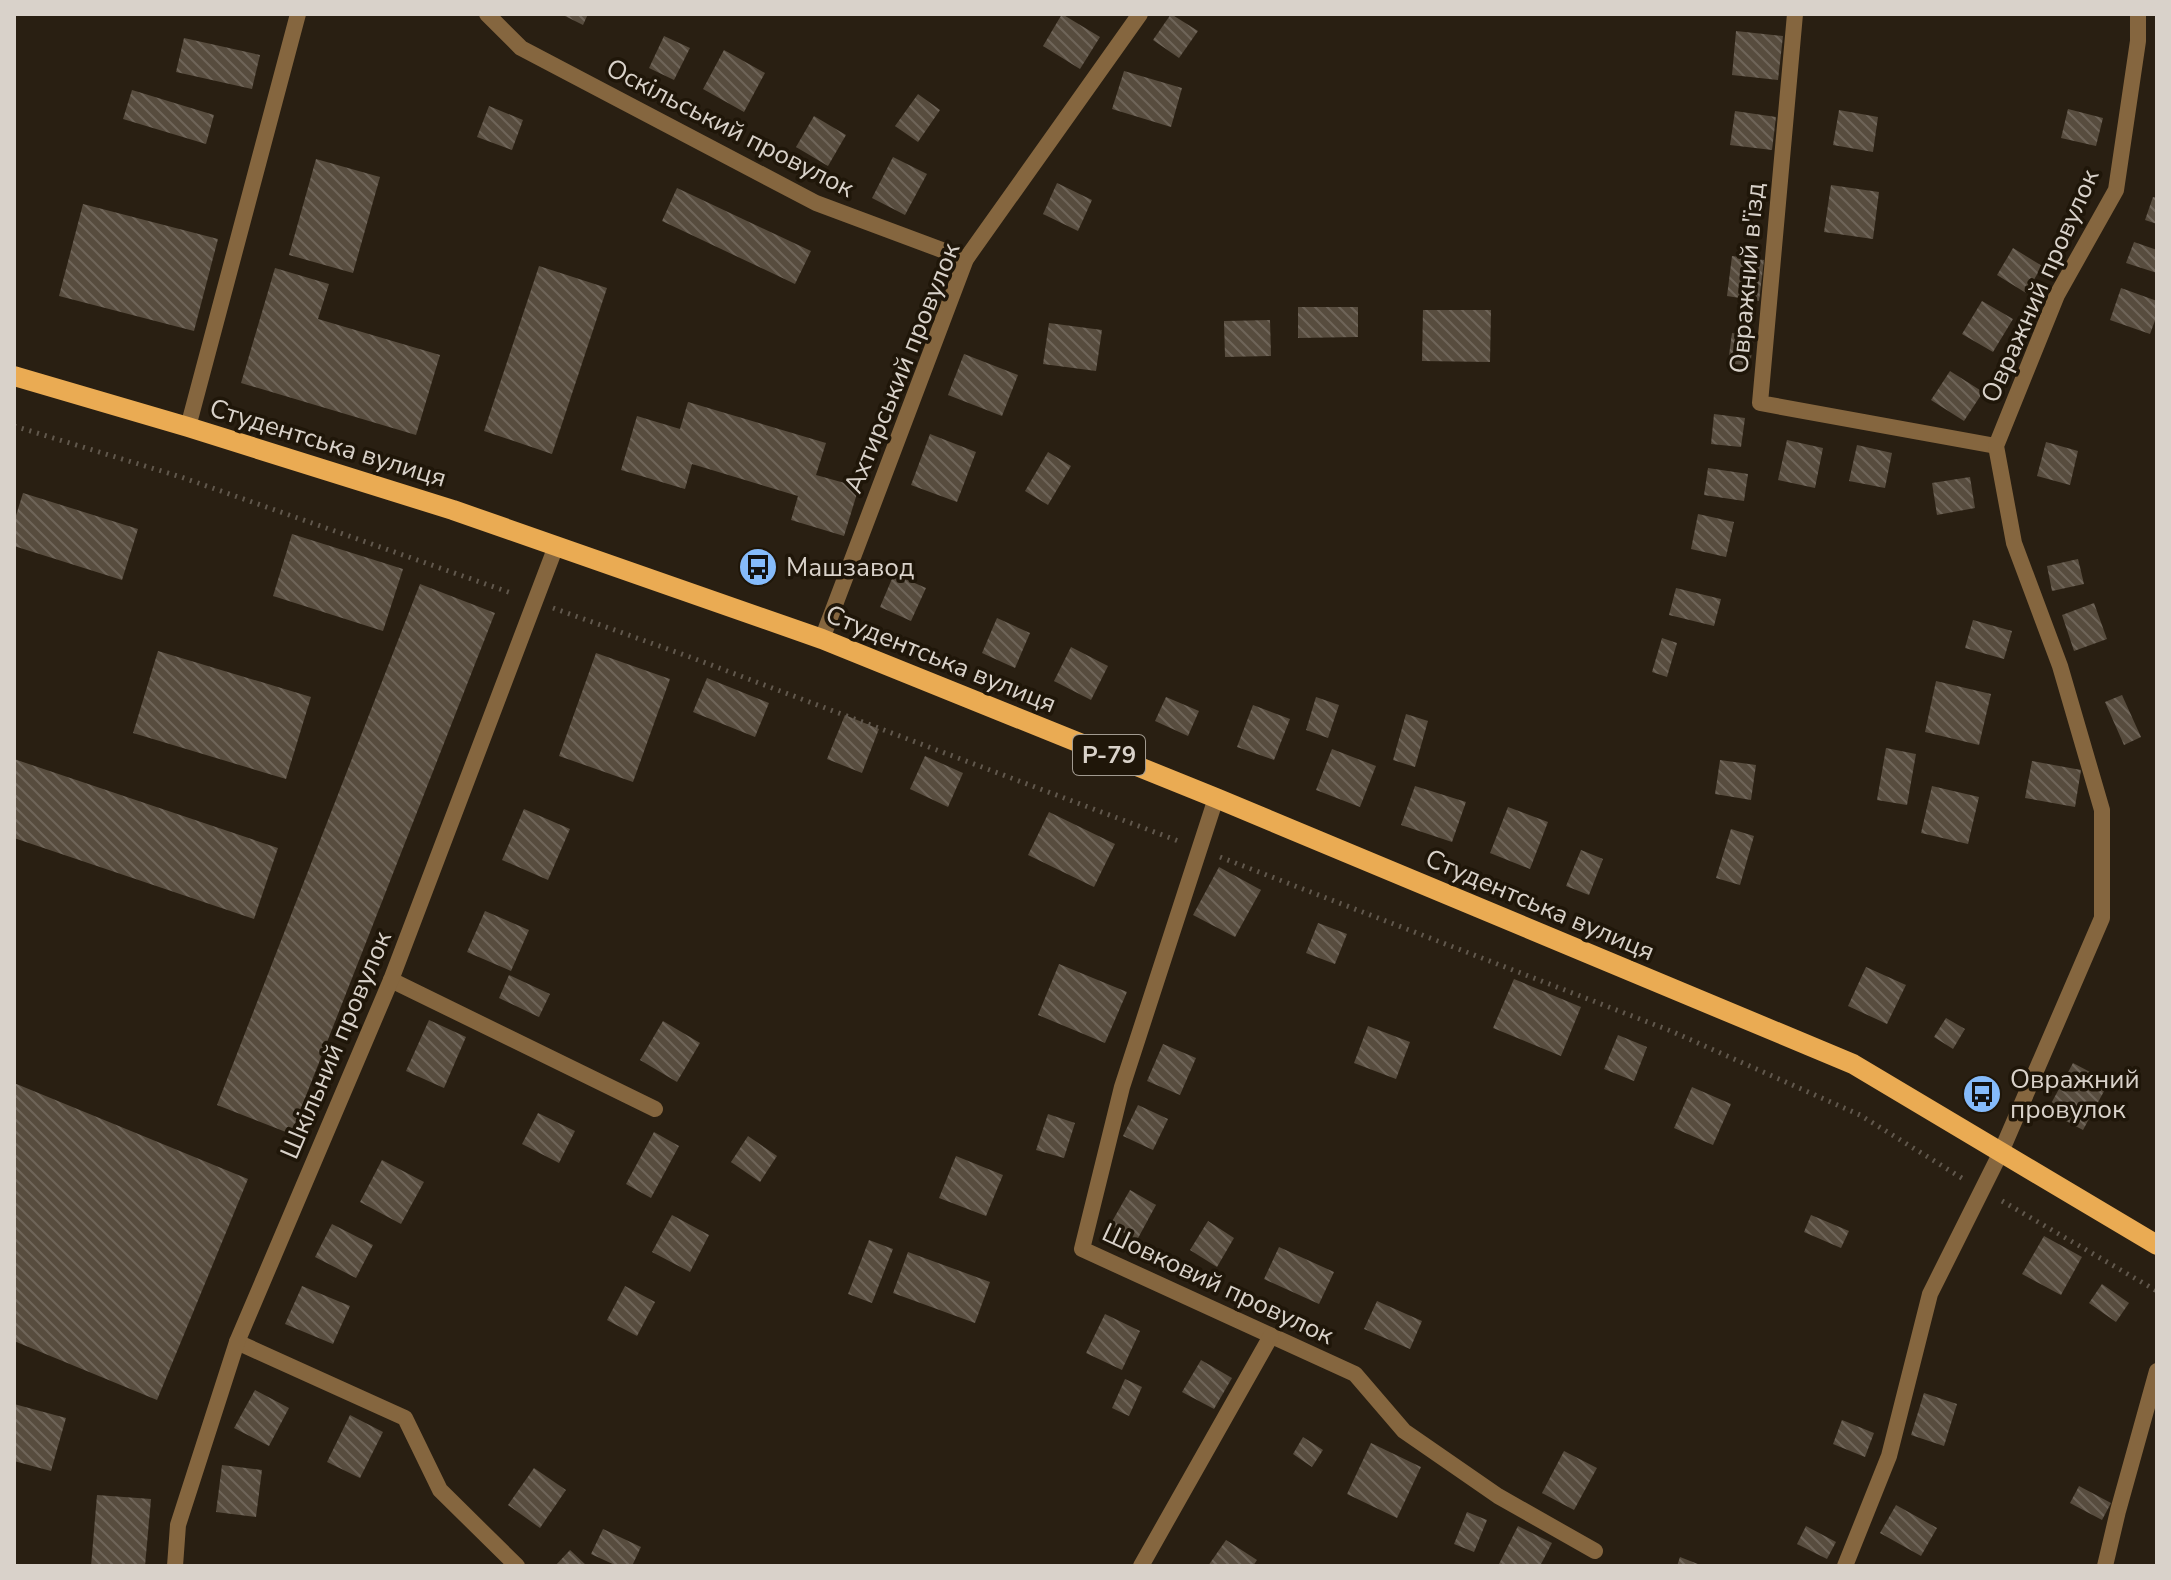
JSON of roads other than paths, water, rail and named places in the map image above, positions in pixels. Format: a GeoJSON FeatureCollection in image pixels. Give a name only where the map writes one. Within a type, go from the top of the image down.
{"type":"FeatureCollection","features":[{"type":"Feature","properties":{"kind":"main road","name":"Студентська вулиця"},"geometry":{"type":"LineString","coordinates":[[14,376],[453,510],[822,639],[1216,798],[1853,1064],[2157,1245]]}},
{"type":"Feature","properties":{"kind":"street"},"geometry":{"type":"LineString","coordinates":[[188,427],[298,14]]}},
{"type":"Feature","properties":{"kind":"street","name":"Оскільський провулок"},"geometry":{"type":"LineString","coordinates":[[487,14],[521,48],[816,203],[966,259]]}},
{"type":"Feature","properties":{"kind":"street","name":"Ахтирський провулок"},"geometry":{"type":"LineString","coordinates":[[822,639],[966,259],[1140,14]]}},
{"type":"Feature","properties":{"kind":"street","name":"Овражний в'їзд"},"geometry":{"type":"LineString","coordinates":[[1795,14],[1760,403],[1996,446]]}},
{"type":"Feature","properties":{"kind":"street","name":"Овражний провулок"},"geometry":{"type":"LineString","coordinates":[[1996,446],[2057,295],[2116,190],[2138,41],[2138,14]]}},
{"type":"Feature","properties":{"kind":"street"},"geometry":{"type":"LineString","coordinates":[[1845,1566],[1889,1456],[1930,1294],[2001,1152],[2102,918],[2102,810],[2060,666],[2014,543],[1996,446]]}},
{"type":"Feature","properties":{"kind":"street","name":"Шкільний провулок"},"geometry":{"type":"LineString","coordinates":[[175,1566],[178,1525],[237,1342],[391,980],[556,546]]}},
{"type":"Feature","properties":{"kind":"street","name":"Шовковий провулок"},"geometry":{"type":"LineString","coordinates":[[1216,798],[1122,1087],[1082,1249],[1355,1374],[1404,1431],[1498,1496],[1595,1551]]}},
{"type":"Feature","properties":{"kind":"street"},"geometry":{"type":"LineString","coordinates":[[391,980],[655,1109]]}},
{"type":"Feature","properties":{"kind":"street"},"geometry":{"type":"LineString","coordinates":[[1141,1566],[1271,1336]]}},
{"type":"Feature","properties":{"kind":"street"},"geometry":{"type":"LineString","coordinates":[[237,1342],[405,1418],[440,1490],[517,1566]]}},
{"type":"Feature","properties":{"kind":"street"},"geometry":{"type":"LineString","coordinates":[[2105,1566],[2157,1371]]}},
{"type":"Feature","properties":{"kind":"place","name":"Машзавод"},"geometry":{"type":"Point","coordinates":[758,567]}},
{"type":"Feature","properties":{"kind":"place","name":"Овражний провулок"},"geometry":{"type":"Point","coordinates":[1982,1094]}}]}
